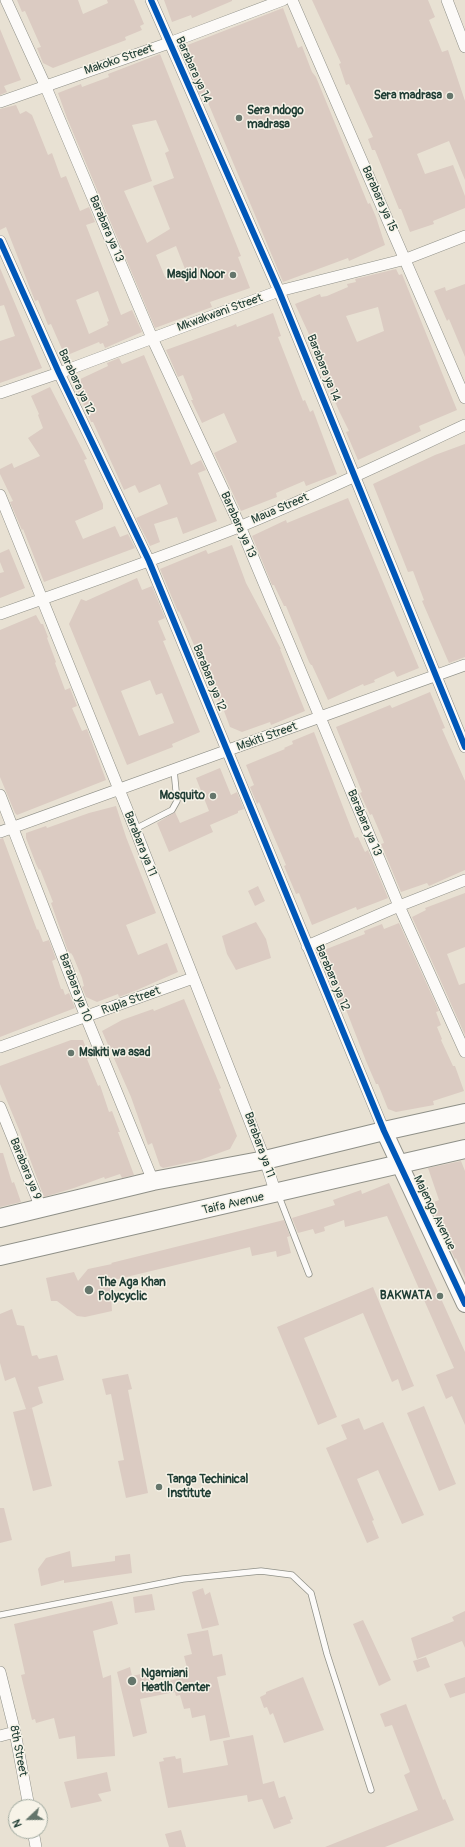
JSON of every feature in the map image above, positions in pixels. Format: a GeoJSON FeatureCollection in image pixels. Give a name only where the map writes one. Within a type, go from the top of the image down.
{"type":"FeatureCollection","features":[{"type":"Feature","properties":{"kind":"main road"},"geometry":{"type":"LineString","coordinates":[[0,1218],[153,1181],[265,1160],[384,1130],[465,1113]]}},
{"type":"Feature","properties":{"kind":"main road","name":"Taifa Avenue"},"geometry":{"type":"LineString","coordinates":[[0,1256],[399,1166],[465,1149]]}},
{"type":"Feature","properties":{"kind":"street","name":"Barabara ya 13"},"geometry":{"type":"LineString","coordinates":[[6,0],[45,86],[152,338],[240,526],[399,906],[465,1052]]}},
{"type":"Feature","properties":{"kind":"street","name":"Barabara ya 14"},"geometry":{"type":"LineString","coordinates":[[151,0],[279,291],[465,747]]}},
{"type":"Feature","properties":{"kind":"street","name":"Makoko Street"},"geometry":{"type":"LineString","coordinates":[[0,102],[169,43],[283,0]]}},
{"type":"Feature","properties":{"kind":"street","name":"Barabara ya 15"},"geometry":{"type":"LineString","coordinates":[[292,0],[406,259],[465,398]]}},
{"type":"Feature","properties":{"kind":"street"},"geometry":{"type":"LineString","coordinates":[[447,0],[465,47]]}},
{"type":"Feature","properties":{"kind":"street","name":"Mkwakwani Street"},"geometry":{"type":"LineString","coordinates":[[0,393],[59,373],[279,291],[406,259],[465,236]]}},
{"type":"Feature","properties":{"kind":"street","name":"Barabara ya 12"},"geometry":{"type":"LineString","coordinates":[[0,240],[59,373],[149,561],[306,946],[384,1130]]}},
{"type":"Feature","properties":{"kind":"street","name":"Maua Street"},"geometry":{"type":"LineString","coordinates":[[0,614],[149,561],[240,526],[355,476],[465,425]]}},
{"type":"Feature","properties":{"kind":"street","name":"Barabara ya 11"},"geometry":{"type":"LineString","coordinates":[[0,495],[135,829],[277,1193]]}},
{"type":"Feature","properties":{"kind":"street","name":"Mskiti Street"},"geometry":{"type":"LineString","coordinates":[[0,832],[227,752],[465,665]]}},
{"type":"Feature","properties":{"kind":"street","name":"Barabara ya 10"},"geometry":{"type":"LineString","coordinates":[[0,794],[86,1017],[153,1181]]}},
{"type":"Feature","properties":{"kind":"street"},"geometry":{"type":"LineString","coordinates":[[306,946],[399,906],[465,880]]}},
{"type":"Feature","properties":{"kind":"street","name":"Rupia Street"},"geometry":{"type":"LineString","coordinates":[[0,1047],[193,978]]}},
{"type":"Feature","properties":{"kind":"street","name":"Barabara ya 9"},"geometry":{"type":"LineString","coordinates":[[0,1107],[41,1208]]}},
{"type":"Feature","properties":{"kind":"street","name":"Majengo Avenue"},"geometry":{"type":"LineString","coordinates":[[384,1130],[399,1166],[465,1304]]}},
{"type":"Feature","properties":{"kind":"street","name":"8th Street"},"geometry":{"type":"LineString","coordinates":[[0,1672],[15,1732],[28,1799]]}},
{"type":"Feature","properties":{"kind":"street"},"geometry":{"type":"LineString","coordinates":[[0,1736],[15,1732]]}},
{"type":"Feature","properties":{"kind":"lane"},"geometry":{"type":"LineString","coordinates":[[135,829],[172,810],[177,801],[174,770]]}},
{"type":"Feature","properties":{"kind":"lane"},"geometry":{"type":"LineString","coordinates":[[277,1193],[309,1274]]}},
{"type":"Feature","properties":{"kind":"lane"},"geometry":{"type":"LineString","coordinates":[[0,1615],[183,1580],[261,1571],[292,1575],[311,1593],[327,1654],[371,1790]]}},
{"type":"Feature","properties":{"kind":"building"},"geometry":{"type":"Polygon","coordinates":[[[17,0],[78,0],[83,14],[108,3],[107,0],[134,0],[144,24],[140,26],[142,30],[125,37],[126,40],[53,68],[43,63],[37,48],[41,47],[25,11],[22,12],[17,0]]]}},
{"type":"Feature","properties":{"kind":"building"},"geometry":{"type":"Polygon","coordinates":[[[164,0],[232,1],[192,18],[191,15],[172,22],[164,0]]]}},
{"type":"Feature","properties":{"kind":"building"},"geometry":{"type":"Polygon","coordinates":[[[312,0],[428,0],[435,17],[429,20],[442,52],[448,50],[465,101],[465,180],[449,141],[417,154],[425,174],[453,165],[465,196],[465,208],[433,221],[434,224],[410,232],[375,150],[372,150],[368,139],[373,137],[349,84],[346,85],[339,64],[341,63],[312,0]]]}},
{"type":"Feature","properties":{"kind":"building"},"geometry":{"type":"Polygon","coordinates":[[[283,8],[298,48],[302,46],[312,72],[316,77],[368,204],[370,203],[376,217],[385,245],[349,261],[348,258],[283,282],[204,93],[200,95],[193,77],[196,76],[185,46],[283,8]]]}},
{"type":"Feature","properties":{"kind":"building"},"geometry":{"type":"Polygon","coordinates":[[[0,29],[21,80],[4,86],[7,92],[0,95],[0,29]]]}},
{"type":"Feature","properties":{"kind":"building"},"geometry":{"type":"Polygon","coordinates":[[[160,54],[241,256],[238,257],[250,288],[210,302],[212,307],[155,328],[67,118],[58,93],[81,84],[82,87],[109,77],[108,74],[160,54]],[[156,120],[132,125],[152,181],[124,191],[147,243],[170,229],[153,186],[174,178],[165,153],[169,151],[156,120]],[[176,246],[156,255],[165,277],[185,269],[176,246]]]}},
{"type":"Feature","properties":{"kind":"building"},"geometry":{"type":"Polygon","coordinates":[[[16,105],[20,114],[26,111],[32,115],[48,155],[52,153],[61,178],[66,176],[80,211],[89,207],[95,222],[86,225],[121,315],[132,310],[142,332],[105,348],[103,343],[100,344],[99,342],[65,356],[51,324],[48,325],[38,300],[35,301],[6,227],[0,230],[0,109],[16,105]],[[98,291],[76,300],[89,334],[108,325],[107,322],[109,321],[98,291]]]}},
{"type":"Feature","properties":{"kind":"building"},"geometry":{"type":"Polygon","coordinates":[[[0,268],[42,368],[0,383],[0,341],[15,336],[4,305],[0,306],[0,268]]]}},
{"type":"Feature","properties":{"kind":"building"},"geometry":{"type":"Polygon","coordinates":[[[396,269],[399,275],[402,274],[457,410],[419,426],[421,431],[358,460],[346,432],[349,431],[320,366],[322,366],[314,345],[295,304],[320,294],[321,297],[327,296],[348,287],[347,284],[356,282],[355,279],[396,269]],[[378,307],[346,316],[357,342],[384,331],[378,307]]]}},
{"type":"Feature","properties":{"kind":"building"},"geometry":{"type":"Polygon","coordinates":[[[465,284],[465,357],[449,319],[447,321],[434,291],[445,287],[446,291],[465,284]]]}},
{"type":"Feature","properties":{"kind":"building"},"geometry":{"type":"Polygon","coordinates":[[[273,313],[281,336],[278,337],[303,401],[305,400],[310,412],[313,410],[337,474],[306,486],[304,481],[276,493],[277,497],[241,511],[214,453],[237,442],[224,413],[202,423],[191,400],[193,400],[183,375],[178,377],[166,350],[236,324],[237,327],[273,313]]]}},
{"type":"Feature","properties":{"kind":"building"},"geometry":{"type":"Polygon","coordinates":[[[144,355],[191,465],[201,460],[206,470],[198,473],[217,521],[183,534],[177,517],[154,524],[160,542],[150,546],[136,518],[168,504],[160,484],[139,493],[135,485],[124,490],[93,422],[91,422],[74,382],[108,366],[107,363],[119,358],[122,364],[144,355]]]}},
{"type":"Feature","properties":{"kind":"building"},"geometry":{"type":"Polygon","coordinates":[[[50,387],[87,459],[84,460],[103,504],[103,509],[75,521],[83,539],[115,526],[120,537],[128,534],[135,548],[44,582],[23,529],[22,530],[10,502],[13,501],[0,474],[0,469],[12,463],[14,468],[40,456],[28,438],[43,428],[31,396],[50,387]]]}},
{"type":"Feature","properties":{"kind":"building"},"geometry":{"type":"Polygon","coordinates":[[[465,444],[465,657],[449,663],[422,601],[424,600],[413,571],[408,572],[373,484],[435,455],[465,444]]]}},
{"type":"Feature","properties":{"kind":"building"},"geometry":{"type":"Polygon","coordinates":[[[348,498],[419,668],[397,677],[394,671],[374,680],[375,682],[364,686],[363,684],[328,700],[312,665],[309,662],[286,606],[284,606],[274,585],[272,585],[252,536],[286,520],[287,523],[348,498]]]}},
{"type":"Feature","properties":{"kind":"building"},"geometry":{"type":"Polygon","coordinates":[[[232,545],[246,583],[281,649],[305,711],[271,725],[270,722],[242,732],[230,727],[221,703],[220,704],[179,611],[178,612],[160,569],[206,550],[208,554],[232,545]]]}},
{"type":"Feature","properties":{"kind":"building"},"geometry":{"type":"Polygon","coordinates":[[[9,549],[25,588],[0,598],[0,573],[4,572],[0,562],[0,553],[9,549]]]}},
{"type":"Feature","properties":{"kind":"building"},"geometry":{"type":"Polygon","coordinates":[[[137,578],[142,590],[152,586],[165,618],[158,621],[166,640],[163,641],[200,732],[172,744],[173,747],[127,765],[69,624],[81,599],[86,601],[137,578]],[[150,680],[121,691],[139,736],[174,723],[162,693],[156,695],[150,680]]]}},
{"type":"Feature","properties":{"kind":"building"},"geometry":{"type":"Polygon","coordinates":[[[36,615],[41,624],[43,624],[65,690],[70,688],[77,706],[72,708],[82,731],[87,729],[106,780],[17,815],[0,777],[0,630],[36,615]]]}},
{"type":"Feature","properties":{"kind":"building"},"geometry":{"type":"Polygon","coordinates":[[[430,692],[445,728],[442,729],[465,781],[465,870],[429,886],[427,883],[401,892],[381,844],[384,843],[383,840],[372,814],[370,815],[360,793],[362,792],[336,727],[390,705],[392,708],[430,692]]]}},
{"type":"Feature","properties":{"kind":"building"},"geometry":{"type":"Polygon","coordinates":[[[314,732],[355,838],[358,837],[365,852],[368,850],[388,898],[357,910],[356,907],[312,925],[299,893],[296,894],[284,866],[286,865],[259,802],[257,804],[250,787],[254,785],[246,765],[285,749],[284,748],[293,744],[292,741],[314,732]]]}},
{"type":"Feature","properties":{"kind":"building"},"geometry":{"type":"Polygon","coordinates":[[[220,768],[231,795],[237,792],[244,809],[210,825],[213,832],[169,852],[157,823],[175,812],[180,823],[209,811],[196,778],[220,768]]]}},
{"type":"Feature","properties":{"kind":"building"},"geometry":{"type":"Polygon","coordinates":[[[116,806],[126,837],[156,913],[126,925],[138,955],[167,943],[178,972],[119,997],[118,994],[97,1002],[86,997],[82,987],[84,986],[82,978],[73,956],[71,953],[69,954],[51,903],[53,902],[40,869],[39,870],[36,864],[26,838],[26,833],[46,826],[47,828],[89,813],[116,806]]]}},
{"type":"Feature","properties":{"kind":"building"},"geometry":{"type":"Polygon","coordinates":[[[3,838],[37,930],[38,929],[43,942],[49,940],[56,959],[52,961],[61,989],[63,989],[65,995],[69,993],[75,1008],[0,1037],[0,839],[3,838]]]}},
{"type":"Feature","properties":{"kind":"building"},"geometry":{"type":"Polygon","coordinates":[[[258,886],[265,901],[255,906],[248,891],[258,886]]]}},
{"type":"Feature","properties":{"kind":"building"},"geometry":{"type":"Polygon","coordinates":[[[465,893],[465,947],[447,954],[459,985],[465,983],[465,1035],[412,917],[426,910],[425,908],[465,893]]]}},
{"type":"Feature","properties":{"kind":"building"},"geometry":{"type":"Polygon","coordinates":[[[256,922],[266,939],[271,958],[236,970],[227,954],[222,936],[256,922]]]}},
{"type":"Feature","properties":{"kind":"building"},"geometry":{"type":"Polygon","coordinates":[[[399,923],[439,1011],[436,1012],[441,1025],[437,1027],[442,1039],[441,1040],[453,1066],[455,1066],[464,1091],[433,1101],[434,1105],[396,1112],[388,1109],[378,1084],[376,1084],[366,1061],[345,1007],[341,1008],[333,990],[337,989],[324,950],[365,934],[364,931],[382,924],[384,929],[399,923]]]}},
{"type":"Feature","properties":{"kind":"building"},"geometry":{"type":"Polygon","coordinates":[[[184,999],[221,1088],[219,1089],[237,1136],[230,1149],[200,1160],[163,1168],[160,1166],[152,1143],[148,1145],[131,1097],[102,1031],[122,1020],[153,1009],[154,1011],[184,999]]]}},
{"type":"Feature","properties":{"kind":"building"},"geometry":{"type":"Polygon","coordinates":[[[71,1040],[83,1040],[90,1058],[87,1059],[98,1086],[100,1085],[109,1112],[112,1111],[134,1175],[122,1178],[120,1174],[105,1179],[104,1177],[44,1197],[20,1132],[0,1084],[0,1066],[71,1040]]]}},
{"type":"Feature","properties":{"kind":"building"},"geometry":{"type":"Polygon","coordinates":[[[0,1153],[3,1153],[12,1183],[14,1182],[21,1202],[0,1207],[0,1153]]]}},
{"type":"Feature","properties":{"kind":"building"},"geometry":{"type":"Polygon","coordinates":[[[461,1161],[465,1171],[465,1278],[433,1210],[437,1208],[434,1202],[439,1200],[428,1168],[461,1161]]]}},
{"type":"Feature","properties":{"kind":"building"},"geometry":{"type":"Polygon","coordinates":[[[389,1183],[465,1352],[465,1425],[452,1396],[446,1399],[436,1375],[454,1368],[387,1216],[345,1227],[344,1220],[324,1227],[325,1231],[315,1234],[313,1229],[298,1233],[292,1218],[335,1205],[333,1200],[361,1190],[362,1194],[389,1183]]]}},
{"type":"Feature","properties":{"kind":"building"},"geometry":{"type":"Polygon","coordinates":[[[284,1220],[290,1236],[287,1237],[291,1253],[277,1257],[276,1251],[252,1256],[250,1247],[110,1281],[112,1311],[85,1317],[77,1316],[57,1301],[51,1301],[46,1278],[74,1272],[78,1281],[88,1269],[284,1220]]]}},
{"type":"Feature","properties":{"kind":"building"},"geometry":{"type":"Polygon","coordinates":[[[373,1287],[414,1386],[402,1391],[398,1379],[392,1382],[363,1313],[304,1338],[337,1417],[318,1425],[277,1327],[373,1287]]]}},
{"type":"Feature","properties":{"kind":"building"},"geometry":{"type":"Polygon","coordinates":[[[12,1309],[17,1325],[24,1326],[32,1356],[37,1355],[39,1359],[57,1355],[64,1380],[38,1387],[43,1403],[29,1409],[32,1408],[52,1486],[33,1491],[13,1412],[26,1409],[15,1377],[5,1381],[0,1363],[0,1314],[12,1309]]]}},
{"type":"Feature","properties":{"kind":"building"},"geometry":{"type":"Polygon","coordinates":[[[128,1374],[132,1389],[128,1390],[148,1493],[126,1498],[118,1461],[124,1460],[111,1394],[106,1395],[102,1379],[128,1374]]]}},
{"type":"Feature","properties":{"kind":"building"},"geometry":{"type":"Polygon","coordinates":[[[424,1406],[456,1484],[439,1491],[407,1413],[424,1406]]]}},
{"type":"Feature","properties":{"kind":"building"},"geometry":{"type":"Polygon","coordinates":[[[359,1418],[364,1430],[383,1422],[424,1515],[402,1524],[378,1470],[357,1479],[374,1520],[372,1521],[379,1538],[367,1543],[326,1448],[347,1439],[341,1425],[359,1418]]]}},
{"type":"Feature","properties":{"kind":"building"},"geometry":{"type":"Polygon","coordinates":[[[0,1508],[4,1508],[12,1540],[0,1543],[0,1508]]]}},
{"type":"Feature","properties":{"kind":"building"},"geometry":{"type":"Polygon","coordinates":[[[70,1551],[72,1567],[115,1561],[115,1556],[130,1554],[132,1573],[64,1583],[64,1580],[41,1586],[38,1569],[46,1558],[70,1551]]]}},
{"type":"Feature","properties":{"kind":"building"},"geometry":{"type":"Polygon","coordinates":[[[203,1588],[205,1595],[210,1592],[219,1625],[202,1629],[192,1592],[203,1588]]]}},
{"type":"Feature","properties":{"kind":"building"},"geometry":{"type":"Polygon","coordinates":[[[152,1594],[155,1610],[135,1613],[133,1597],[152,1594]]]}},
{"type":"Feature","properties":{"kind":"building"},"geometry":{"type":"Polygon","coordinates":[[[112,1601],[118,1624],[93,1631],[103,1678],[111,1675],[115,1756],[77,1759],[75,1736],[59,1739],[54,1718],[36,1723],[35,1719],[32,1720],[21,1675],[25,1674],[14,1624],[112,1601]]]}},
{"type":"Feature","properties":{"kind":"building"},"geometry":{"type":"Polygon","coordinates":[[[465,1611],[465,1648],[462,1641],[417,1659],[411,1638],[454,1621],[452,1617],[465,1611]]]}},
{"type":"Feature","properties":{"kind":"building"},"geometry":{"type":"Polygon","coordinates":[[[363,1620],[391,1680],[379,1686],[353,1624],[363,1620]]]}},
{"type":"Feature","properties":{"kind":"building"},"geometry":{"type":"Polygon","coordinates":[[[208,1630],[213,1656],[222,1654],[226,1675],[217,1677],[230,1737],[210,1741],[205,1715],[192,1718],[190,1708],[184,1709],[180,1695],[176,1696],[175,1692],[140,1699],[147,1733],[133,1737],[117,1672],[130,1667],[132,1676],[150,1672],[153,1685],[189,1676],[184,1656],[192,1654],[187,1634],[208,1630]]]}},
{"type":"Feature","properties":{"kind":"building"},"geometry":{"type":"Polygon","coordinates":[[[426,1657],[430,1667],[417,1672],[413,1661],[426,1657]]]}},
{"type":"Feature","properties":{"kind":"building"},"geometry":{"type":"Polygon","coordinates":[[[303,1677],[324,1730],[284,1743],[273,1713],[270,1715],[267,1707],[264,1708],[260,1697],[266,1694],[266,1692],[303,1677]]]}},
{"type":"Feature","properties":{"kind":"building"},"geometry":{"type":"Polygon","coordinates":[[[465,1677],[465,1693],[450,1698],[444,1684],[465,1677]]]}},
{"type":"Feature","properties":{"kind":"building"},"geometry":{"type":"Polygon","coordinates":[[[406,1704],[443,1800],[445,1799],[454,1820],[385,1847],[325,1847],[418,1810],[404,1775],[410,1772],[392,1725],[385,1727],[380,1714],[406,1704]]]}},
{"type":"Feature","properties":{"kind":"building"},"geometry":{"type":"Polygon","coordinates":[[[253,1735],[263,1784],[274,1781],[279,1798],[285,1796],[293,1819],[290,1820],[291,1823],[274,1829],[262,1799],[248,1802],[247,1795],[168,1808],[159,1762],[164,1761],[163,1758],[175,1756],[176,1759],[181,1758],[183,1773],[228,1765],[223,1741],[253,1735]]]}},
{"type":"Feature","properties":{"kind":"building"},"geometry":{"type":"Polygon","coordinates":[[[107,1772],[111,1791],[98,1794],[102,1801],[71,1808],[64,1782],[107,1772]]]}},
{"type":"Feature","properties":{"kind":"building"},"geometry":{"type":"Polygon","coordinates":[[[181,1830],[186,1847],[169,1847],[165,1834],[181,1830]]]}},
{"type":"Feature","properties":{"kind":"cycle path"},"geometry":{"type":"LineString","coordinates":[[151,0],[279,291],[465,747]]}},
{"type":"Feature","properties":{"kind":"cycle path"},"geometry":{"type":"LineString","coordinates":[[0,241],[59,373],[149,561],[384,1131],[465,1304]]}},
{"type":"Feature","properties":{"kind":"place","name":"Sera madrasa"},"geometry":{"type":"Point","coordinates":[450,96]}},
{"type":"Feature","properties":{"kind":"place","name":"Sera ndogo madrasa"},"geometry":{"type":"Point","coordinates":[239,118]}},
{"type":"Feature","properties":{"kind":"place","name":"Masjid Noor"},"geometry":{"type":"Point","coordinates":[233,275]}},
{"type":"Feature","properties":{"kind":"place","name":"Mosquito"},"geometry":{"type":"Point","coordinates":[213,796]}},
{"type":"Feature","properties":{"kind":"place","name":"Msikiti wa asad"},"geometry":{"type":"Point","coordinates":[71,1053]}},
{"type":"Feature","properties":{"kind":"place","name":"The Aga Khan Polycyclic"},"geometry":{"type":"Point","coordinates":[89,1290]}},
{"type":"Feature","properties":{"kind":"place","name":"BAKWATA"},"geometry":{"type":"Point","coordinates":[440,1296]}},
{"type":"Feature","properties":{"kind":"place","name":"Tanga Techinical Institute"},"geometry":{"type":"Point","coordinates":[159,1487]}},
{"type":"Feature","properties":{"kind":"place","name":"Ngamiani Heatlh Center"},"geometry":{"type":"Point","coordinates":[132,1681]}}]}
